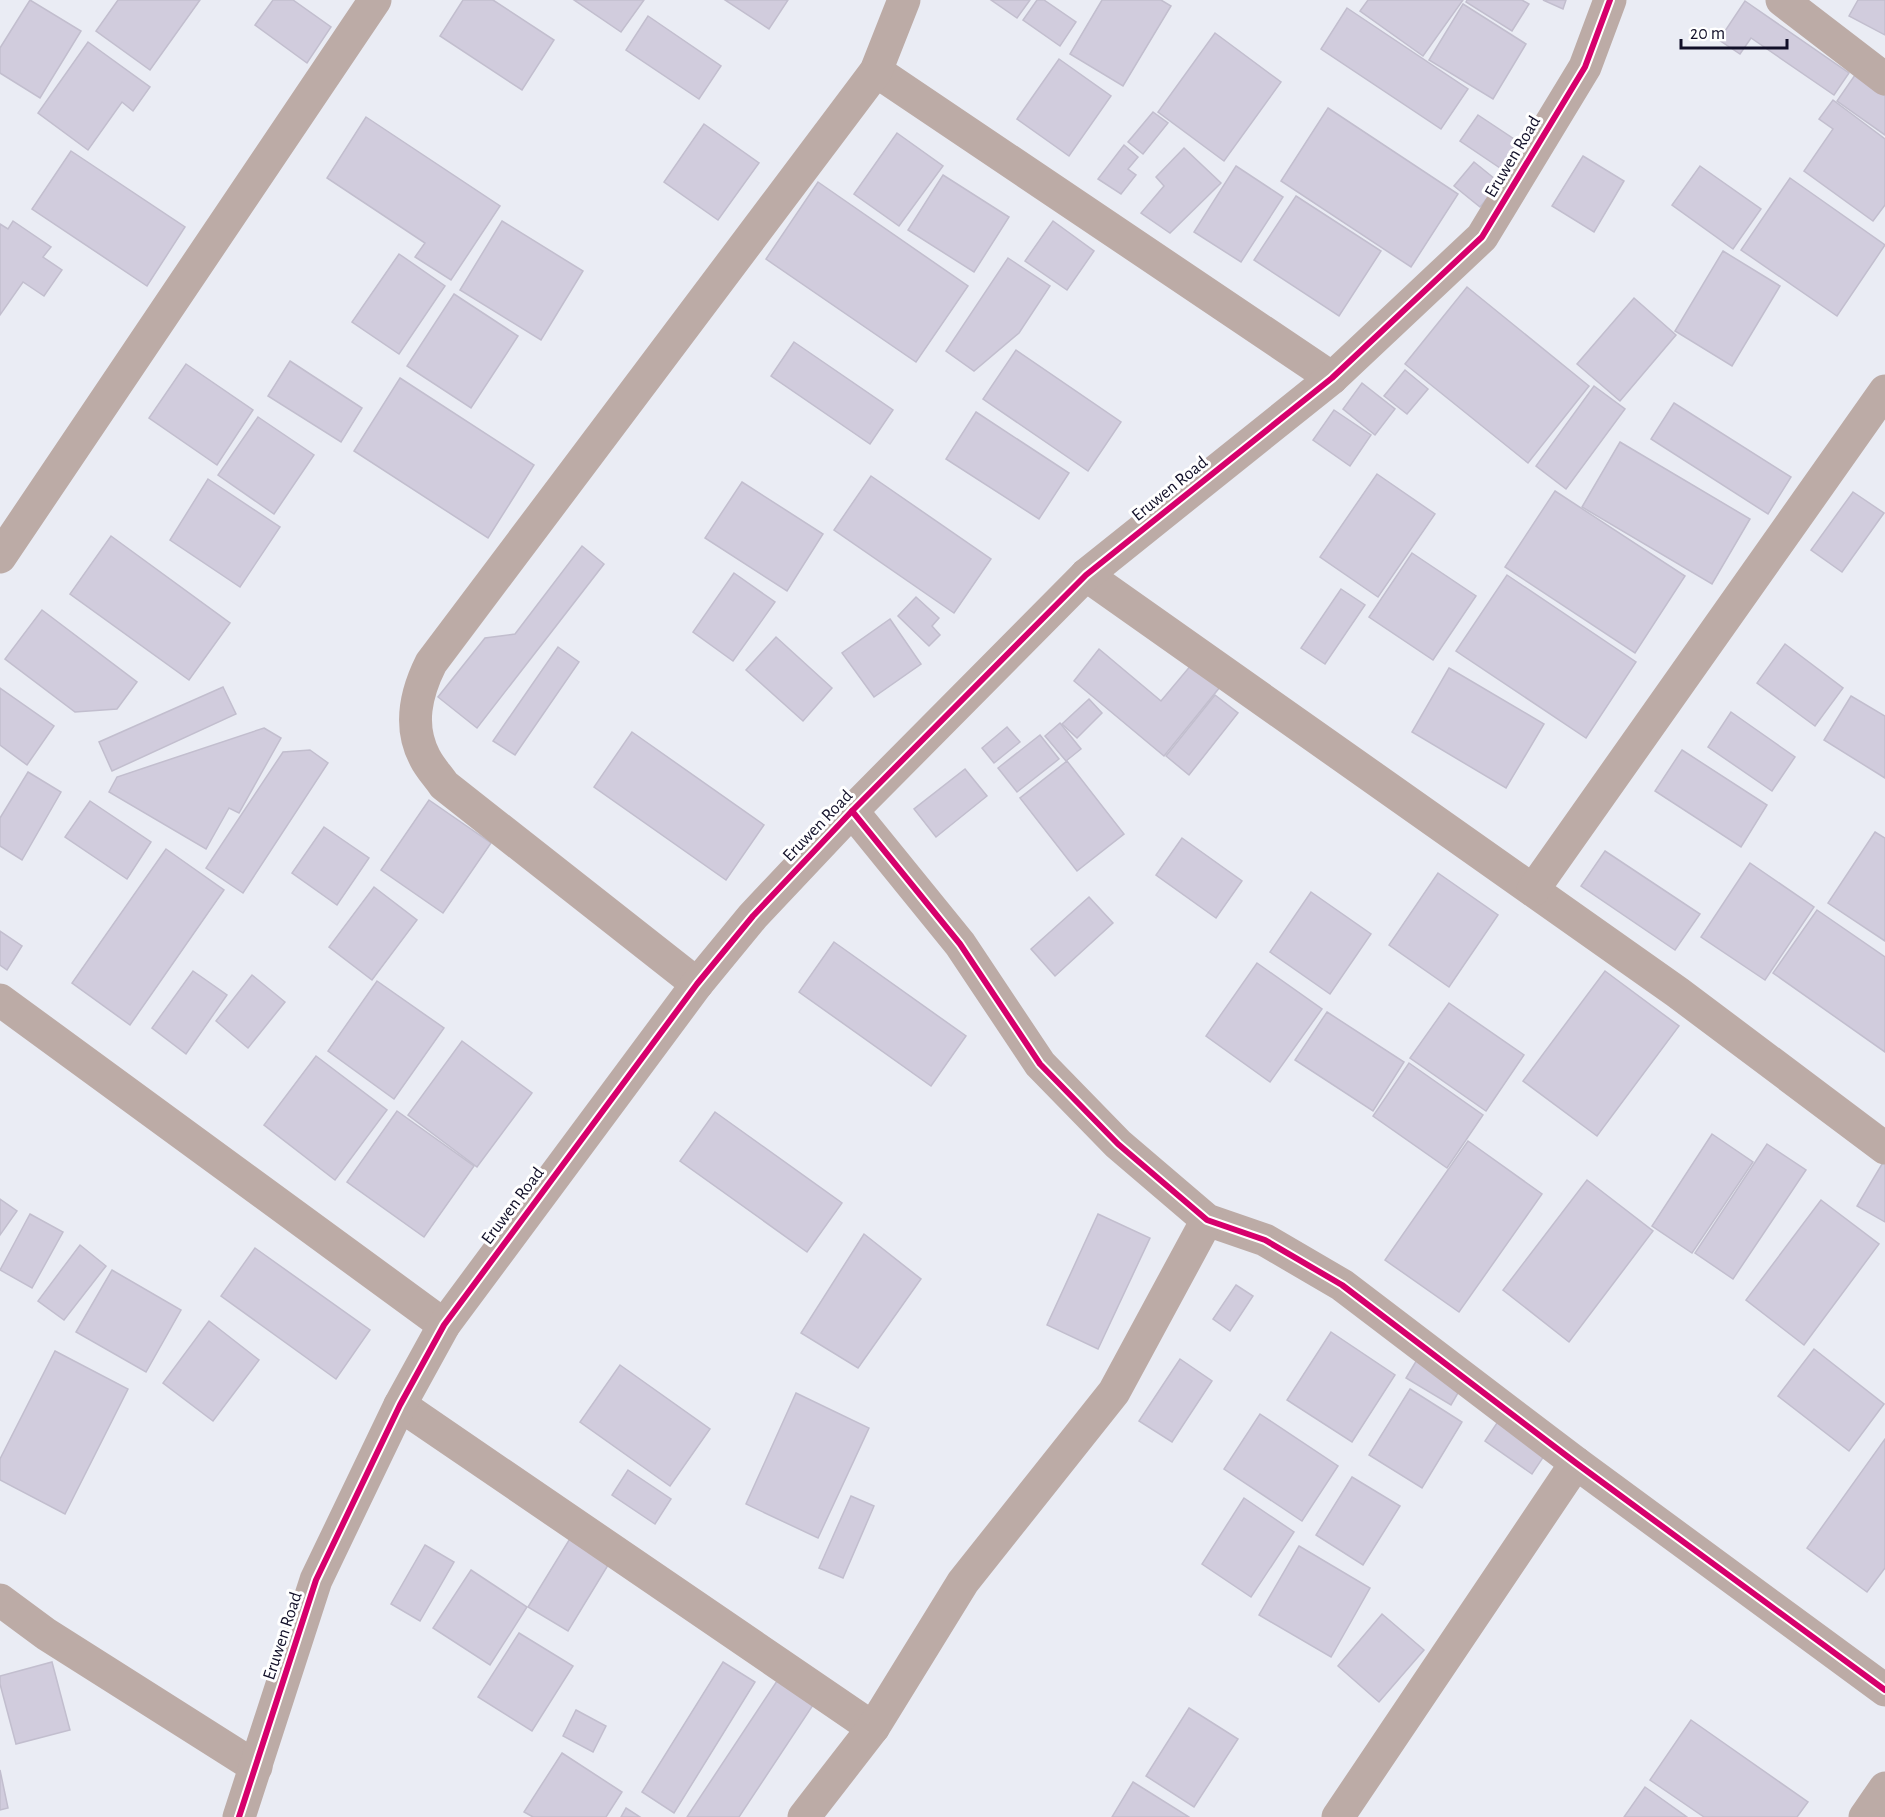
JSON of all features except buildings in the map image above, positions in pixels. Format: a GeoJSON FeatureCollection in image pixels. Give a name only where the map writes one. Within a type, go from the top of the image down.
{"type":"FeatureCollection","features":[{"type":"Feature","properties":{"kind":"street"},"geometry":{"type":"LineString","coordinates":[[0,557],[375,0]]}},
{"type":"Feature","properties":{"kind":"street"},"geometry":{"type":"LineString","coordinates":[[697,984],[444,785],[425,758],[416,733],[415,706],[422,681],[431,663],[876,71],[904,0]]}},
{"type":"Feature","properties":{"kind":"street","name":"Eruwen Road"},"geometry":{"type":"LineString","coordinates":[[239,1817],[316,1580],[400,1405],[444,1325],[697,984],[753,916],[852,811],[1086,576],[1332,378],[1482,237],[1585,68],[1610,0]]}},
{"type":"Feature","properties":{"kind":"street"},"geometry":{"type":"LineString","coordinates":[[1782,0],[1885,79]]}},
{"type":"Feature","properties":{"kind":"street"},"geometry":{"type":"LineString","coordinates":[[876,71],[1332,378]]}},
{"type":"Feature","properties":{"kind":"street"},"geometry":{"type":"LineString","coordinates":[[1533,890],[1885,391]]}},
{"type":"Feature","properties":{"kind":"street"},"geometry":{"type":"LineString","coordinates":[[1086,576],[1677,992],[1885,1148]]}},
{"type":"Feature","properties":{"kind":"street"},"geometry":{"type":"LineString","coordinates":[[852,811],[960,944],[1040,1064],[1118,1144],[1207,1220],[1265,1240],[1342,1285],[1576,1463],[1885,1690]]}},
{"type":"Feature","properties":{"kind":"street"},"geometry":{"type":"LineString","coordinates":[[0,1000],[444,1325]]}},
{"type":"Feature","properties":{"kind":"street"},"geometry":{"type":"LineString","coordinates":[[804,1817],[873,1728],[963,1582],[1114,1392],[1207,1220]]}},
{"type":"Feature","properties":{"kind":"street"},"geometry":{"type":"LineString","coordinates":[[400,1405],[873,1728]]}},
{"type":"Feature","properties":{"kind":"street"},"geometry":{"type":"LineString","coordinates":[[1338,1817],[1576,1463]]}},
{"type":"Feature","properties":{"kind":"street"},"geometry":{"type":"LineString","coordinates":[[0,1600],[45,1634],[256,1767]]}},
{"type":"Feature","properties":{"kind":"street"},"geometry":{"type":"LineString","coordinates":[[1865,1817],[1885,1788]]}},
{"type":"Feature","properties":{"kind":"cycle path"},"geometry":{"type":"LineString","coordinates":[[239,1817],[316,1580],[400,1405],[444,1325],[697,984],[753,916],[852,811],[1086,575],[1332,378],[1482,237],[1585,67],[1610,0]]}},
{"type":"Feature","properties":{"kind":"cycle path"},"geometry":{"type":"LineString","coordinates":[[852,811],[960,944],[1040,1064],[1118,1144],[1207,1220],[1265,1240],[1342,1285],[1576,1463],[1885,1690]]}}]}
